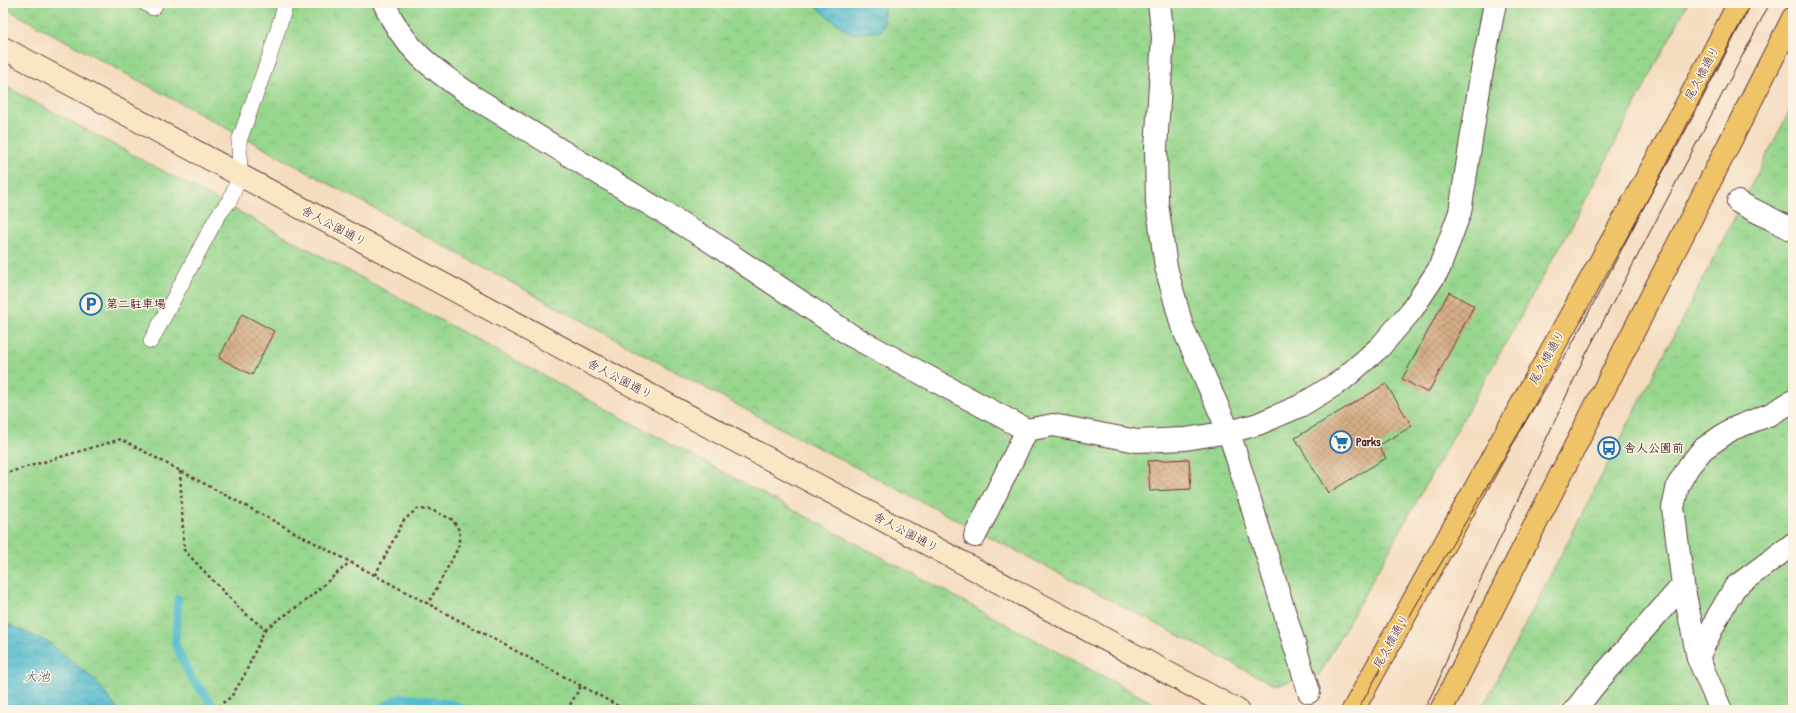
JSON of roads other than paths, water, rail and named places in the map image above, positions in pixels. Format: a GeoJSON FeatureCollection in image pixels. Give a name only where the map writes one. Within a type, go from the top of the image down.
{"type":"FeatureCollection","features":[{"type":"Feature","properties":{"kind":"main road","name":"尾久橋通り"},"geometry":{"type":"LineString","coordinates":[[1353,710],[1673,130],[1739,3]]}},
{"type":"Feature","properties":{"kind":"main road"},"geometry":{"type":"LineString","coordinates":[[1440,710],[1793,18]]}},
{"type":"Feature","properties":{"kind":"street"},"geometry":{"type":"LineString","coordinates":[[384,3],[396,29],[418,56],[439,73],[476,98],[707,239],[852,336],[1027,430],[1053,425],[1137,440],[1185,439],[1229,432],[1258,424],[1300,406],[1341,381],[1380,347],[1411,311],[1439,269],[1460,212],[1495,3]]}},
{"type":"Feature","properties":{"kind":"street"},"geometry":{"type":"LineString","coordinates":[[1159,3],[1163,37],[1156,148],[1157,203],[1166,267],[1182,326],[1229,432],[1309,692]]}},
{"type":"Feature","properties":{"kind":"street","name":"舎人公園通り"},"geometry":{"type":"LineString","coordinates":[[3,48],[1237,710]]}},
{"type":"Feature","properties":{"kind":"street"},"geometry":{"type":"LineString","coordinates":[[1738,202],[1793,230]]}},
{"type":"Feature","properties":{"kind":"street"},"geometry":{"type":"LineString","coordinates":[[1721,710],[1698,658],[1683,584],[1672,508],[1678,485],[1689,466],[1703,449],[1732,428],[1771,414],[1793,401]]}},
{"type":"Feature","properties":{"kind":"street"},"geometry":{"type":"LineString","coordinates":[[975,536],[1027,430]]}},
{"type":"Feature","properties":{"kind":"street"},"geometry":{"type":"LineString","coordinates":[[1698,658],[1734,587],[1793,544]]}},
{"type":"Feature","properties":{"kind":"street"},"geometry":{"type":"LineString","coordinates":[[1575,710],[1597,682],[1683,584]]}},
{"type":"Feature","properties":{"kind":"lane"},"geometry":{"type":"LineString","coordinates":[[145,3],[153,8],[156,3]]}},
{"type":"Feature","properties":{"kind":"lane"},"geometry":{"type":"LineString","coordinates":[[151,341],[217,217],[230,200],[240,176],[239,141],[270,55],[286,3]]}},
{"type":"Feature","properties":{"kind":"water"},"geometry":{"type":"Polygon","coordinates":[[[812,3],[884,3],[884,24],[881,31],[851,34],[812,3]]]}},
{"type":"Feature","properties":{"kind":"water","name":"大池"},"geometry":{"type":"Polygon","coordinates":[[[3,622],[50,643],[96,681],[118,710],[3,710],[3,622]]]}},
{"type":"Feature","properties":{"kind":"waterway"},"geometry":{"type":"LineString","coordinates":[[178,598],[175,644],[191,678],[217,710]]}},
{"type":"Feature","properties":{"kind":"waterway"},"geometry":{"type":"LineString","coordinates":[[377,710],[402,697],[453,704],[464,710]]}},
{"type":"Feature","properties":{"kind":"tram line"},"geometry":{"type":"LineString","coordinates":[[1358,710],[1416,605],[1572,344],[1751,3]]}},
{"type":"Feature","properties":{"kind":"tram line"},"geometry":{"type":"LineString","coordinates":[[1424,710],[1440,677],[1460,624],[1584,358],[1770,3]]}},
{"type":"Feature","properties":{"kind":"place","name":"第二駐車場"},"geometry":{"type":"Point","coordinates":[91,304]}},
{"type":"Feature","properties":{"kind":"place","name":"Parks"},"geometry":{"type":"Point","coordinates":[1341,442]}},
{"type":"Feature","properties":{"kind":"place","name":"舎人公園前"},"geometry":{"type":"Point","coordinates":[1609,448]}}]}
